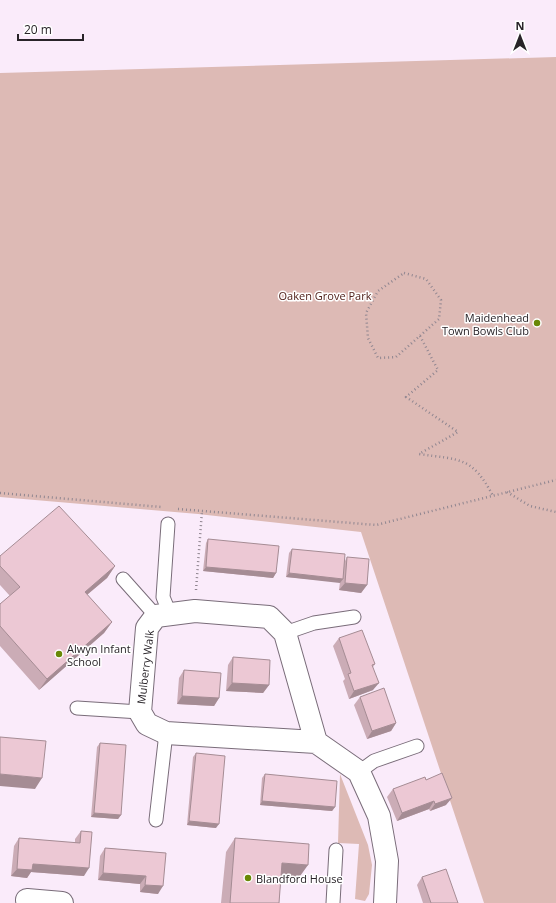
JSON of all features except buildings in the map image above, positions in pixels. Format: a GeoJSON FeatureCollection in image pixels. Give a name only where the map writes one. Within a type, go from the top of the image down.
{"type":"FeatureCollection","features":[{"type":"Feature","properties":{"kind":"street"},"geometry":{"type":"LineString","coordinates":[[163,615],[195,611],[269,617],[285,633],[316,742],[359,772],[379,816],[387,861],[384,903]]}},
{"type":"Feature","properties":{"kind":"street","name":"Mulberry Walk"},"geometry":{"type":"LineString","coordinates":[[163,615],[147,628],[140,712],[147,724],[166,734],[316,742]]}},
{"type":"Feature","properties":{"kind":"street"},"geometry":{"type":"LineString","coordinates":[[27,900],[54,903]]}},
{"type":"Feature","properties":{"kind":"lane"},"geometry":{"type":"LineString","coordinates":[[163,615],[168,524]]}},
{"type":"Feature","properties":{"kind":"lane"},"geometry":{"type":"LineString","coordinates":[[123,579],[163,615]]}},
{"type":"Feature","properties":{"kind":"lane"},"geometry":{"type":"LineString","coordinates":[[285,633],[314,624],[354,617]]}},
{"type":"Feature","properties":{"kind":"lane"},"geometry":{"type":"LineString","coordinates":[[77,708],[140,712]]}},
{"type":"Feature","properties":{"kind":"lane"},"geometry":{"type":"LineString","coordinates":[[156,820],[166,734]]}},
{"type":"Feature","properties":{"kind":"lane"},"geometry":{"type":"LineString","coordinates":[[359,772],[374,761],[417,746]]}},
{"type":"Feature","properties":{"kind":"lane"},"geometry":{"type":"LineString","coordinates":[[333,903],[336,850]]}},
{"type":"Feature","properties":{"kind":"path"},"geometry":{"type":"LineString","coordinates":[[404,274],[426,279],[441,300],[439,319],[420,336],[396,357],[378,358],[368,338],[366,313],[378,292],[404,274]]}},
{"type":"Feature","properties":{"kind":"path"},"geometry":{"type":"LineString","coordinates":[[420,336],[438,370],[406,397],[458,432],[420,454],[461,460],[475,468],[486,481],[493,496]]}},
{"type":"Feature","properties":{"kind":"path"},"geometry":{"type":"LineString","coordinates":[[171,508],[376,525],[556,480]]}},
{"type":"Feature","properties":{"kind":"path"},"geometry":{"type":"LineString","coordinates":[[507,492],[530,506],[556,512]]}},
{"type":"Feature","properties":{"kind":"path"},"geometry":{"type":"LineString","coordinates":[[0,493],[163,508]]}},
{"type":"Feature","properties":{"kind":"path"},"geometry":{"type":"LineString","coordinates":[[195,611],[202,511]]}},
{"type":"Feature","properties":{"kind":"green space","name":"Oaken Grove Park"},"geometry":{"type":"Polygon","coordinates":[[[556,57],[556,903],[484,903],[361,532],[198,514],[0,497],[0,73],[556,57]]]}},
{"type":"Feature","properties":{"kind":"green space"},"geometry":{"type":"Polygon","coordinates":[[[340,774],[368,845],[372,865],[369,894],[365,901],[355,899],[359,844],[338,843],[340,774]]]}},
{"type":"Feature","properties":{"kind":"place","name":"Maidenhead Town Bowls Club"},"geometry":{"type":"Point","coordinates":[537,323]}},
{"type":"Feature","properties":{"kind":"place","name":"Alwyn Infant School"},"geometry":{"type":"Point","coordinates":[59,654]}},
{"type":"Feature","properties":{"kind":"place","name":"Blandford House"},"geometry":{"type":"Point","coordinates":[248,878]}}]}
